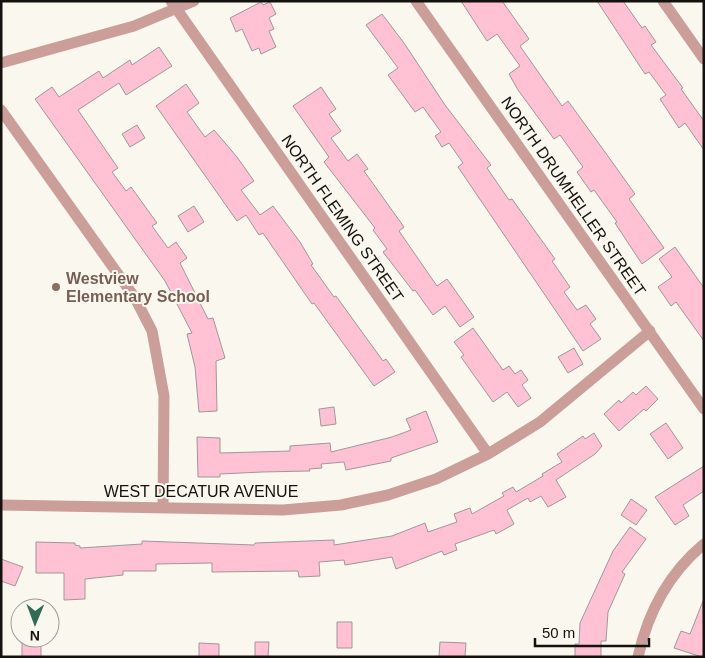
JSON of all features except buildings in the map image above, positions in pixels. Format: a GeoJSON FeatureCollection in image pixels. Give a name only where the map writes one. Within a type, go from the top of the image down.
{"type":"FeatureCollection","features":[{"type":"Feature","properties":{"kind":"street"},"geometry":{"type":"LineString","coordinates":[[1,63],[134,26],[174,5],[194,1]]}},
{"type":"Feature","properties":{"kind":"street","name":"NORTH DRUMHELLER STREET"},"geometry":{"type":"LineString","coordinates":[[416,1],[704,410]]}},
{"type":"Feature","properties":{"kind":"street"},"geometry":{"type":"LineString","coordinates":[[663,1],[704,59]]}},
{"type":"Feature","properties":{"kind":"street","name":"NORTH FLEMING STREET"},"geometry":{"type":"LineString","coordinates":[[174,5],[488,454]]}},
{"type":"Feature","properties":{"kind":"street"},"geometry":{"type":"LineString","coordinates":[[1,110],[135,298],[152,331],[164,396],[162,508]]}},
{"type":"Feature","properties":{"kind":"street","name":"WEST DECATUR AVENUE"},"geometry":{"type":"LineString","coordinates":[[1,505],[284,510],[341,504],[388,495],[436,479],[488,454],[540,422],[650,332]]}},
{"type":"Feature","properties":{"kind":"street"},"geometry":{"type":"LineString","coordinates":[[638,657],[644,631],[659,598],[685,559],[704,544]]}},
{"type":"Feature","properties":{"kind":"place","name":"Westview Elementary School"},"geometry":{"type":"Point","coordinates":[56,287]}}]}
